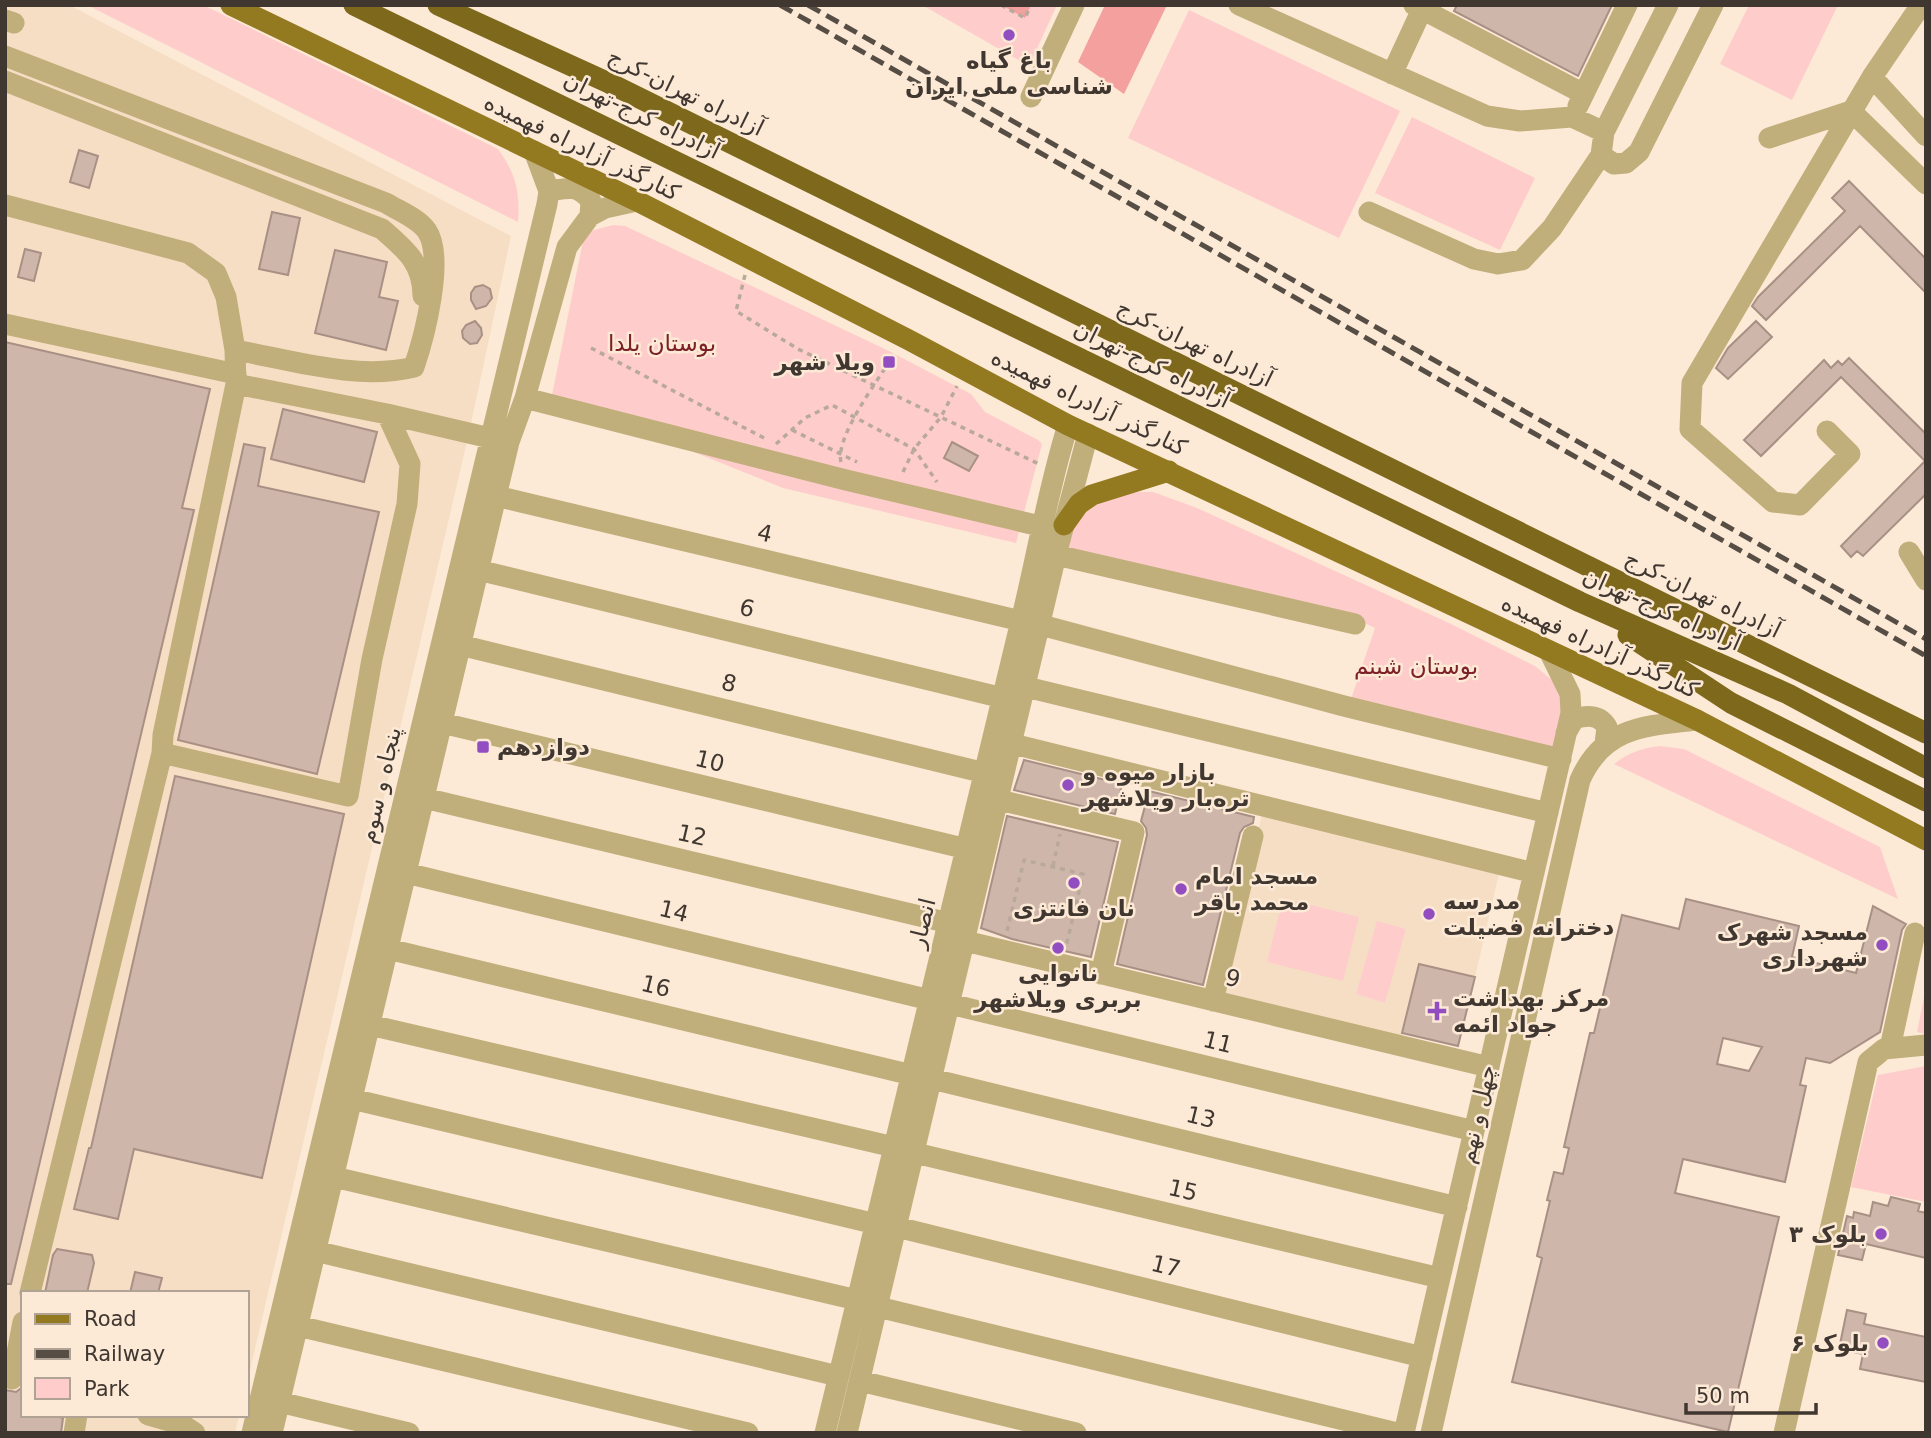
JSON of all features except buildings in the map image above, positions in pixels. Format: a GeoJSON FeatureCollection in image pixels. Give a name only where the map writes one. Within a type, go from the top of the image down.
{"type":"FeatureCollection","features":[{"type":"Feature","properties":{"kind":"highway","name":"آزادراه کرج-تهران"},"geometry":{"type":"LineString","coordinates":[[354,5],[1580,602],[1788,694],[1926,768]]}},
{"type":"Feature","properties":{"kind":"highway","name":"آزادراه تهران-کرج"},"geometry":{"type":"LineString","coordinates":[[438,5],[609,83],[1926,733]]}},
{"type":"Feature","properties":{"kind":"highway"},"geometry":{"type":"LineString","coordinates":[[1580,602],[1731,703],[1926,801]]}},
{"type":"Feature","properties":{"kind":"main road","name":"کنارگذر آزادراه فهمیده"},"geometry":{"type":"LineString","coordinates":[[231,5],[637,201],[1068,425],[1697,720],[1926,840]]}},
{"type":"Feature","properties":{"kind":"main road"},"geometry":{"type":"LineString","coordinates":[[1054,526],[1092,495],[1169,471]]}},
{"type":"Feature","properties":{"kind":"street"},"geometry":{"type":"LineString","coordinates":[[1031,97],[1074,5]]}},
{"type":"Feature","properties":{"kind":"street"},"geometry":{"type":"LineString","coordinates":[[1239,5],[1487,116],[1520,121],[1572,117],[1604,132]]}},
{"type":"Feature","properties":{"kind":"street"},"geometry":{"type":"LineString","coordinates":[[1572,117],[1627,5]]}},
{"type":"Feature","properties":{"kind":"street"},"geometry":{"type":"LineString","coordinates":[[1369,212],[1474,259],[1498,264],[1521,260],[1552,228],[1601,155],[1604,132],[1668,5]]}},
{"type":"Feature","properties":{"kind":"street"},"geometry":{"type":"LineString","coordinates":[[1601,155],[1614,164],[1626,163],[1639,152],[1713,5]]}},
{"type":"Feature","properties":{"kind":"street"},"geometry":{"type":"LineString","coordinates":[[1827,431],[1850,454],[1800,505],[1773,502],[1690,429],[1692,383],[1851,111],[1921,5]]}},
{"type":"Feature","properties":{"kind":"street"},"geometry":{"type":"LineString","coordinates":[[1392,74],[1420,7],[1584,94]]}},
{"type":"Feature","properties":{"kind":"street"},"geometry":{"type":"LineString","coordinates":[[5,56],[386,203],[412,218],[428,232],[433,248],[432,300],[414,367],[397,371],[359,372],[235,351]]}},
{"type":"Feature","properties":{"kind":"street"},"geometry":{"type":"LineString","coordinates":[[1871,78],[1926,136]]}},
{"type":"Feature","properties":{"kind":"street"},"geometry":{"type":"LineString","coordinates":[[5,81],[383,229],[412,256],[423,282],[422,340]]}},
{"type":"Feature","properties":{"kind":"street"},"geometry":{"type":"LineString","coordinates":[[1769,138],[1851,111]]}},
{"type":"Feature","properties":{"kind":"street"},"geometry":{"type":"LineString","coordinates":[[1851,111],[1926,184]]}},
{"type":"Feature","properties":{"kind":"street"},"geometry":{"type":"LineString","coordinates":[[534,151],[549,191],[571,187],[583,191],[592,201],[590,216]]}},
{"type":"Feature","properties":{"kind":"street","name":"پنجاه و سوم"},"geometry":{"type":"LineString","coordinates":[[252,1433],[499,440],[549,191]]}},
{"type":"Feature","properties":{"kind":"street"},"geometry":{"type":"LineString","coordinates":[[590,216],[605,208],[637,201]]}},
{"type":"Feature","properties":{"kind":"street"},"geometry":{"type":"LineString","coordinates":[[5,205],[188,253],[216,274],[226,297],[235,351],[236,379],[163,736],[162,753],[30,1291]]}},
{"type":"Feature","properties":{"kind":"street","name":"پنجاه و سوم"},"geometry":{"type":"LineString","coordinates":[[272,1433],[496,496],[499,440],[525,398],[567,247],[590,216]]}},
{"type":"Feature","properties":{"kind":"street"},"geometry":{"type":"LineString","coordinates":[[5,324],[499,440]]}},
{"type":"Feature","properties":{"kind":"street"},"geometry":{"type":"LineString","coordinates":[[525,398],[846,480],[1054,526]]}},
{"type":"Feature","properties":{"kind":"street"},"geometry":{"type":"LineString","coordinates":[[162,753],[348,796],[372,659],[407,504],[410,464],[387,414]]}},
{"type":"Feature","properties":{"kind":"street","name":"انصار"},"geometry":{"type":"LineString","coordinates":[[847,1433],[877,1307],[886,1225],[940,1002],[949,923],[1003,698],[1056,555],[1054,471],[1068,425]]}},
{"type":"Feature","properties":{"kind":"street","name":"انصار"},"geometry":{"type":"LineString","coordinates":[[940,1002],[965,941],[1013,744],[1026,687],[1031,623],[1054,526],[1088,434]]}},
{"type":"Feature","properties":{"kind":"street","name":"4"},"geometry":{"type":"LineString","coordinates":[[496,496],[1031,623],[1344,706],[1561,759]]}},
{"type":"Feature","properties":{"kind":"street"},"geometry":{"type":"LineString","coordinates":[[1909,552],[1926,580]]}},
{"type":"Feature","properties":{"kind":"street"},"geometry":{"type":"LineString","coordinates":[[1056,555],[1355,624]]}},
{"type":"Feature","properties":{"kind":"street","name":"6"},"geometry":{"type":"LineString","coordinates":[[478,570],[1003,698]]}},
{"type":"Feature","properties":{"kind":"street","name":"8"},"geometry":{"type":"LineString","coordinates":[[460,645],[985,772]]}},
{"type":"Feature","properties":{"kind":"street","name":"چهل و نهم"},"geometry":{"type":"LineString","coordinates":[[1404,1433],[1571,713],[1570,694],[1549,651]]}},
{"type":"Feature","properties":{"kind":"street"},"geometry":{"type":"LineString","coordinates":[[1026,687],[1548,813]]}},
{"type":"Feature","properties":{"kind":"street"},"geometry":{"type":"LineString","coordinates":[[1566,733],[1574,719],[1597,717],[1607,727],[1605,744]]}},
{"type":"Feature","properties":{"kind":"street","name":"چهل و نهم"},"geometry":{"type":"LineString","coordinates":[[1431,1433],[1580,780],[1595,754],[1617,736],[1645,726],[1697,720]]}},
{"type":"Feature","properties":{"kind":"street","name":"10"},"geometry":{"type":"LineString","coordinates":[[442,723],[967,849]]}},
{"type":"Feature","properties":{"kind":"street"},"geometry":{"type":"LineString","coordinates":[[1013,744],[1534,873]]}},
{"type":"Feature","properties":{"kind":"street","name":"12"},"geometry":{"type":"LineString","coordinates":[[424,798],[949,923]]}},
{"type":"Feature","properties":{"kind":"street"},"geometry":{"type":"LineString","coordinates":[[999,800],[1134,832],[1101,974]]}},
{"type":"Feature","properties":{"kind":"street"},"geometry":{"type":"LineString","coordinates":[[1213,1001],[1253,836]]}},
{"type":"Feature","properties":{"kind":"street","name":"14"},"geometry":{"type":"LineString","coordinates":[[406,873],[940,1002]]}},
{"type":"Feature","properties":{"kind":"street"},"geometry":{"type":"LineString","coordinates":[[1890,1048],[1915,933]]}},
{"type":"Feature","properties":{"kind":"street","name":"9"},"geometry":{"type":"LineString","coordinates":[[965,941],[1489,1067]]}},
{"type":"Feature","properties":{"kind":"street","name":"16"},"geometry":{"type":"LineString","coordinates":[[388,949],[922,1077]]}},
{"type":"Feature","properties":{"kind":"street","name":"11"},"geometry":{"type":"LineString","coordinates":[[940,1002],[1474,1130]]}},
{"type":"Feature","properties":{"kind":"street","name":"15"},"geometry":{"type":"LineString","coordinates":[[370,1025],[1440,1278]]}},
{"type":"Feature","properties":{"kind":"street"},"geometry":{"type":"LineString","coordinates":[[1784,1433],[1868,1062],[1875,1054],[1890,1048],[1926,1045]]}},
{"type":"Feature","properties":{"kind":"street","name":"13"},"geometry":{"type":"LineString","coordinates":[[922,1077],[1457,1207]]}},
{"type":"Feature","properties":{"kind":"street","name":"17"},"geometry":{"type":"LineString","coordinates":[[352,1099],[886,1225],[1422,1357]]}},
{"type":"Feature","properties":{"kind":"street"},"geometry":{"type":"LineString","coordinates":[[334,1177],[857,1300]]}},
{"type":"Feature","properties":{"kind":"street","name":"انصار"},"geometry":{"type":"LineString","coordinates":[[825,1433],[857,1300],[886,1225]]}},
{"type":"Feature","properties":{"kind":"street"},"geometry":{"type":"LineString","coordinates":[[316,1251],[838,1376]]}},
{"type":"Feature","properties":{"kind":"street"},"geometry":{"type":"LineString","coordinates":[[877,1307],[1397,1433]]}},
{"type":"Feature","properties":{"kind":"street"},"geometry":{"type":"LineString","coordinates":[[298,1326],[748,1433]]}},
{"type":"Feature","properties":{"kind":"street"},"geometry":{"type":"LineString","coordinates":[[13,1379],[14,1357],[21,1330]]}},
{"type":"Feature","properties":{"kind":"street"},"geometry":{"type":"LineString","coordinates":[[860,1381],[1076,1433]]}},
{"type":"Feature","properties":{"kind":"street"},"geometry":{"type":"LineString","coordinates":[[279,1402],[410,1433]]}},
{"type":"Feature","properties":{"kind":"street"},"geometry":{"type":"LineString","coordinates":[[155,1417],[183,1425],[195,1433]]}},
{"type":"Feature","properties":{"kind":"street"},"geometry":{"type":"LineString","coordinates":[[196,1417],[203,1433]]}},
{"type":"Feature","properties":{"kind":"path"},"geometry":{"type":"LineString","coordinates":[[1001,5],[1025,18],[1031,5]]}},
{"type":"Feature","properties":{"kind":"path"},"geometry":{"type":"LineString","coordinates":[[749,260],[736,310],[798,349],[1054,471]]}},
{"type":"Feature","properties":{"kind":"path"},"geometry":{"type":"LineString","coordinates":[[591,348],[777,444],[805,418],[832,405],[914,449],[944,491]]}},
{"type":"Feature","properties":{"kind":"path"},"geometry":{"type":"LineString","coordinates":[[846,480],[839,453],[854,417],[889,362]]}},
{"type":"Feature","properties":{"kind":"path"},"geometry":{"type":"LineString","coordinates":[[903,472],[914,449],[940,417],[957,386]]}},
{"type":"Feature","properties":{"kind":"path"},"geometry":{"type":"LineString","coordinates":[[792,430],[862,464]]}},
{"type":"Feature","properties":{"kind":"path"},"geometry":{"type":"LineString","coordinates":[[894,474],[903,472],[913,477]]}},
{"type":"Feature","properties":{"kind":"path"},"geometry":{"type":"LineString","coordinates":[[1053,866],[1065,816]]}},
{"type":"Feature","properties":{"kind":"path"},"geometry":{"type":"LineString","coordinates":[[1002,950],[1024,860],[1053,866],[1083,874],[1062,964]]}},
{"type":"Feature","properties":{"kind":"shaded area"},"geometry":{"type":"Polygon","coordinates":[[[5,5],[69,5],[511,236],[469,433],[248,1379],[248,1291],[21,1291],[21,1417],[239,1417],[235,1433],[5,1433],[5,5]]]}},
{"type":"Feature","properties":{"kind":"shaded area"},"geometry":{"type":"Polygon","coordinates":[[[1001,5],[1031,5],[1025,18],[1001,5]]]}},
{"type":"Feature","properties":{"kind":"shaded area"},"geometry":{"type":"Polygon","coordinates":[[[1105,5],[1167,5],[1124,94],[1078,62],[1105,5]]]}},
{"type":"Feature","properties":{"kind":"shaded area"},"geometry":{"type":"Polygon","coordinates":[[[1264,806],[1501,865],[1475,977],[1419,964],[1400,1044],[1217,1002],[1264,806]]]}},
{"type":"Feature","properties":{"kind":"green space"},"geometry":{"type":"Polygon","coordinates":[[[87,5],[203,5],[498,149],[516,183],[518,222],[87,5]]]}},
{"type":"Feature","properties":{"kind":"green space","name":"باغ گیاه‌ شناسی ملی ایران"},"geometry":{"type":"Polygon","coordinates":[[[922,5],[1057,5],[1029,66],[922,5]]]}},
{"type":"Feature","properties":{"kind":"green space"},"geometry":{"type":"Polygon","coordinates":[[[1749,5],[1838,5],[1792,100],[1720,64],[1749,5]]]}},
{"type":"Feature","properties":{"kind":"green space"},"geometry":{"type":"Polygon","coordinates":[[[1189,10],[1400,111],[1339,238],[1128,138],[1189,10]]]}},
{"type":"Feature","properties":{"kind":"green space"},"geometry":{"type":"Polygon","coordinates":[[[1412,117],[1535,178],[1500,250],[1375,193],[1412,117]]]}},
{"type":"Feature","properties":{"kind":"green space","name":"بوستان یلدا"},"geometry":{"type":"Polygon","coordinates":[[[613,225],[625,226],[889,351],[971,394],[985,412],[1038,440],[1042,444],[1016,543],[783,488],[552,395],[584,236],[613,225]]]}},
{"type":"Feature","properties":{"kind":"green space","name":"بوستان شبنم"},"geometry":{"type":"Polygon","coordinates":[[[1138,492],[1153,492],[1197,508],[1449,623],[1535,666],[1552,680],[1562,702],[1557,750],[1350,702],[1375,628],[1350,616],[1064,552],[1073,524],[1085,510],[1111,498],[1138,492]]]}},
{"type":"Feature","properties":{"kind":"green space"},"geometry":{"type":"Polygon","coordinates":[[[1660,746],[1684,749],[1880,847],[1898,899],[1614,764],[1636,752],[1660,746]]]}},
{"type":"Feature","properties":{"kind":"green space"},"geometry":{"type":"Polygon","coordinates":[[[1283,898],[1359,917],[1343,981],[1267,962],[1283,898]]]}},
{"type":"Feature","properties":{"kind":"green space"},"geometry":{"type":"Polygon","coordinates":[[[1377,921],[1406,929],[1385,1003],[1356,994],[1377,921]]]}},
{"type":"Feature","properties":{"kind":"green space"},"geometry":{"type":"Polygon","coordinates":[[[1926,987],[1926,1034],[1917,1032],[1926,987]]]}},
{"type":"Feature","properties":{"kind":"green space"},"geometry":{"type":"Polygon","coordinates":[[[1926,1066],[1926,1202],[1851,1187],[1878,1075],[1926,1066]]]}},
{"type":"Feature","properties":{"kind":"railway"},"geometry":{"type":"LineString","coordinates":[[780,5],[1926,656]]}},
{"type":"Feature","properties":{"kind":"railway"},"geometry":{"type":"LineString","coordinates":[[808,5],[1926,639]]}},
{"type":"Feature","properties":{"kind":"place","name":"باغ گیاه‌ شناسی ملی ایران"},"geometry":{"type":"Point","coordinates":[1009,35]}},
{"type":"Feature","properties":{"kind":"place","name":"ویلا شهر"},"geometry":{"type":"Point","coordinates":[889,362]}},
{"type":"Feature","properties":{"kind":"place","name":"دوازدهم"},"geometry":{"type":"Point","coordinates":[483,747]}},
{"type":"Feature","properties":{"kind":"place","name":"بازار میوه و تره‌بار ویلاشهر"},"geometry":{"type":"Point","coordinates":[1068,785]}},
{"type":"Feature","properties":{"kind":"place","name":"نان فانتزی"},"geometry":{"type":"Point","coordinates":[1074,883]}},
{"type":"Feature","properties":{"kind":"place","name":"مسجد امام محمد باقر"},"geometry":{"type":"Point","coordinates":[1181,889]}},
{"type":"Feature","properties":{"kind":"place","name":"مدرسه دخترانه فضیلت"},"geometry":{"type":"Point","coordinates":[1429,914]}},
{"type":"Feature","properties":{"kind":"place","name":"مسجد شهرک شهرداری"},"geometry":{"type":"Point","coordinates":[1882,945]}},
{"type":"Feature","properties":{"kind":"place","name":"نانوایی بربری ویلاشهر"},"geometry":{"type":"Point","coordinates":[1058,948]}},
{"type":"Feature","properties":{"kind":"place","name":"مرکز بهداشت جواد ائمه"},"geometry":{"type":"Point","coordinates":[1437,1011]}},
{"type":"Feature","properties":{"kind":"place","name":"بلوک ۳"},"geometry":{"type":"Point","coordinates":[1881,1234]}},
{"type":"Feature","properties":{"kind":"place","name":"بلوک ۶"},"geometry":{"type":"Point","coordinates":[1883,1343]}}]}
